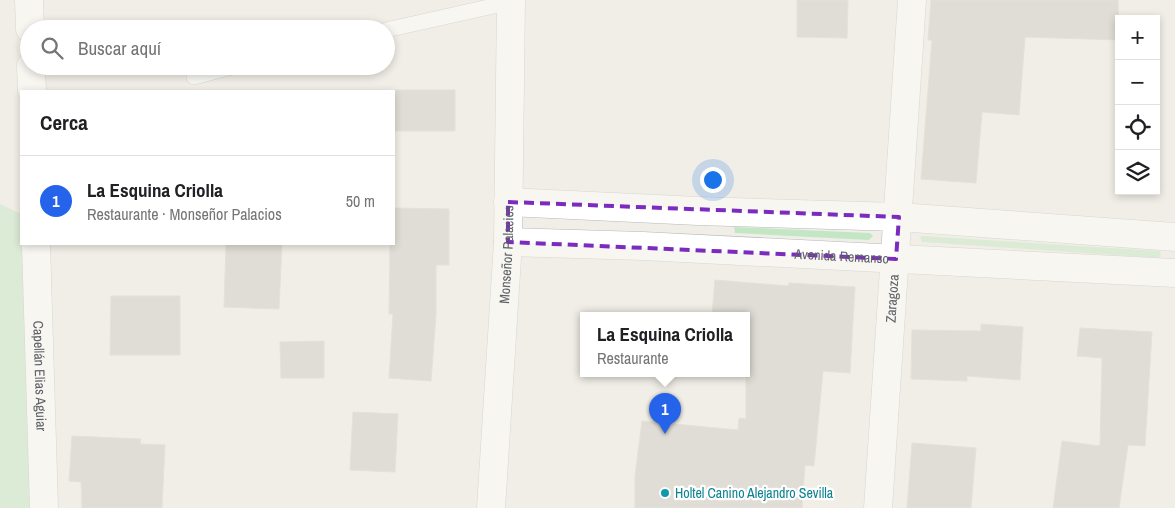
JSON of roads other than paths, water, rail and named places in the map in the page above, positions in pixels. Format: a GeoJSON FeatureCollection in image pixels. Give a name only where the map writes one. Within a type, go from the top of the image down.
{"type":"FeatureCollection","features":[{"type":"Feature","properties":{"kind":"street"},"geometry":{"type":"LineString","coordinates":[[29,0],[30,20]]}},
{"type":"Feature","properties":{"kind":"street","name":"Zaragoza"},"geometry":{"type":"LineString","coordinates":[[878,508],[899,217],[912,0]]}},
{"type":"Feature","properties":{"kind":"street","name":"Monseñor Palacios"},"geometry":{"type":"LineString","coordinates":[[491,508],[508,242],[511,1]]}},
{"type":"Feature","properties":{"kind":"street"},"geometry":{"type":"LineString","coordinates":[[31,75],[32,90]]}},
{"type":"Feature","properties":{"kind":"street"},"geometry":{"type":"LineString","coordinates":[[508,202],[698,211],[899,217],[1175,238]]}},
{"type":"Feature","properties":{"kind":"street","name":"Avenida Remanso"},"geometry":{"type":"LineString","coordinates":[[508,242],[643,246],[1175,273]]}},
{"type":"Feature","properties":{"kind":"street","name":"Capellán Elias Aguiar"},"geometry":{"type":"LineString","coordinates":[[36,245],[44,508]]}},
{"type":"Feature","properties":{"kind":"lane"},"geometry":{"type":"LineString","coordinates":[[395,28],[511,1]]}},
{"type":"Feature","properties":{"kind":"lane"},"geometry":{"type":"LineString","coordinates":[[194,77],[201,75]]}},
{"type":"Feature","properties":{"kind":"place","name":"La Esquina Criolla"},"geometry":{"type":"Point","coordinates":[665,434]}},
{"type":"Feature","properties":{"kind":"place","name":"Holtel Canino Alejandro Sevilla"},"geometry":{"type":"Point","coordinates":[665,493]}}]}
